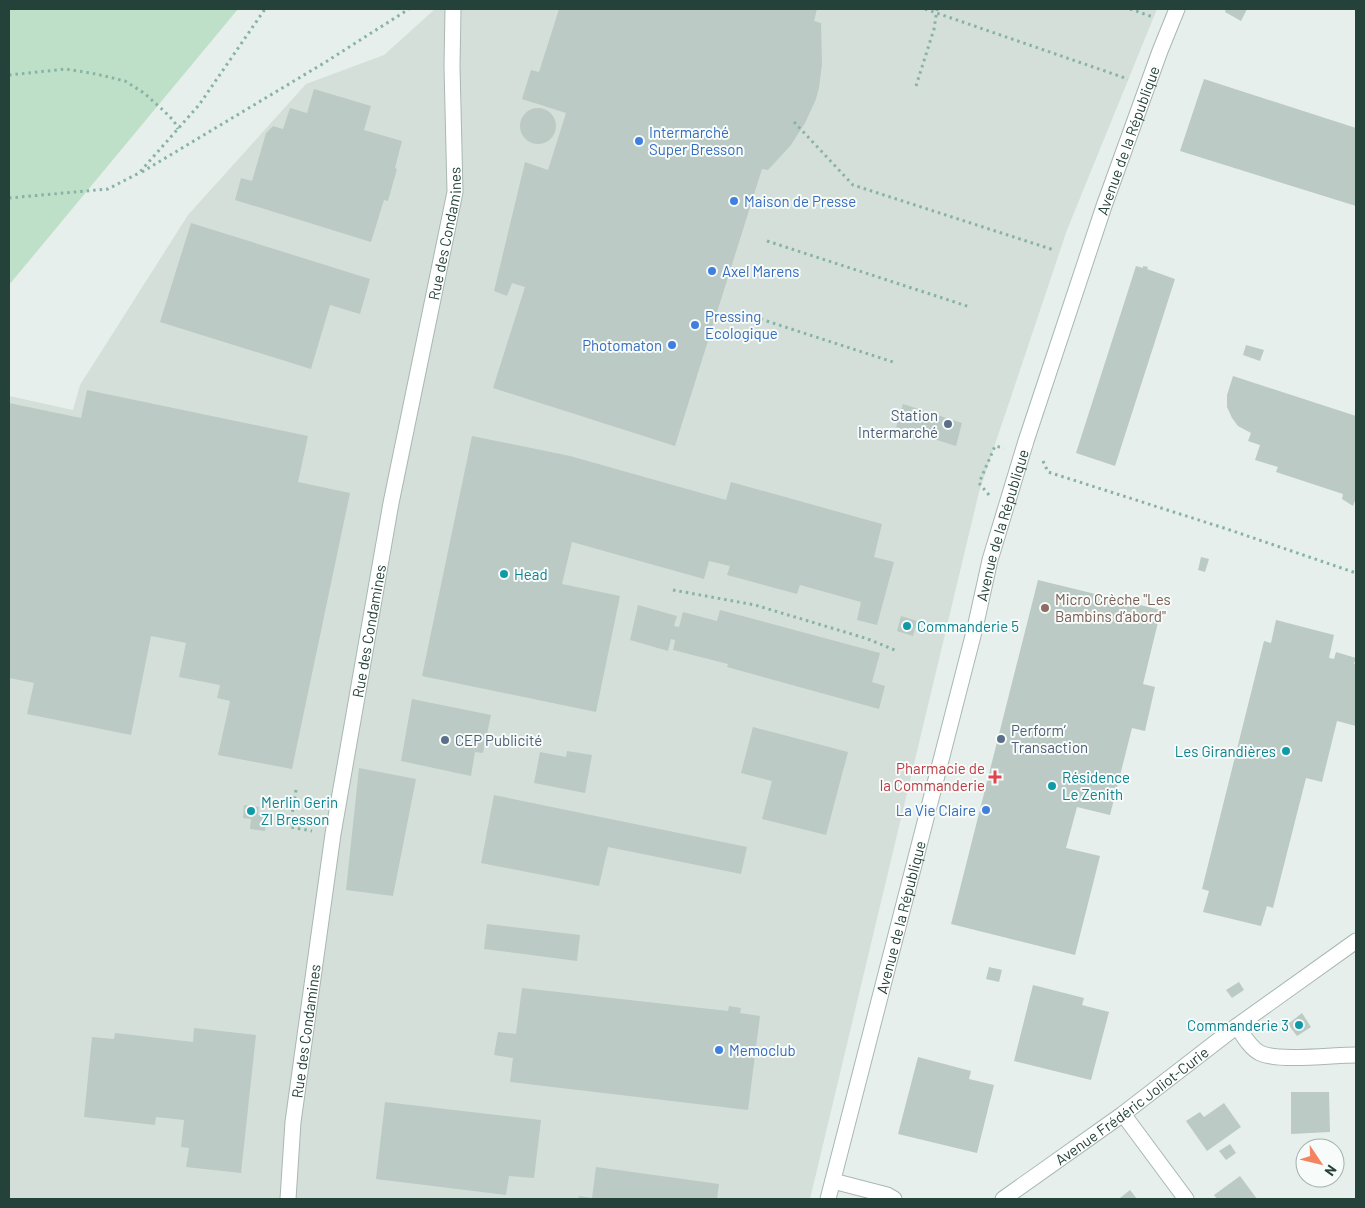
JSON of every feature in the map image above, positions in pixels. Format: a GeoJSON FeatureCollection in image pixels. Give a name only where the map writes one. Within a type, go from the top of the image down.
{"type":"FeatureCollection","features":[{"type":"Feature","properties":{"kind":"street","name":"Rue des Condamines"},"geometry":{"type":"LineString","coordinates":[[288,1199],[293,1122],[333,834],[391,503],[455,192],[452,66],[453,9]]}},
{"type":"Feature","properties":{"kind":"street","name":"Avenue de la République"},"geometry":{"type":"LineString","coordinates":[[828,1199],[973,637],[990,560],[1023,452],[1104,206],[1177,9]]}},
{"type":"Feature","properties":{"kind":"street","name":"Avenue Frédéric Joliot-Curie"},"geometry":{"type":"LineString","coordinates":[[1003,1199],[1123,1114],[1237,1026],[1356,941]]}},
{"type":"Feature","properties":{"kind":"street"},"geometry":{"type":"LineString","coordinates":[[1237,1026],[1249,1043],[1260,1052],[1276,1057],[1356,1054]]}},
{"type":"Feature","properties":{"kind":"street"},"geometry":{"type":"LineString","coordinates":[[1123,1114],[1186,1199]]}},
{"type":"Feature","properties":{"kind":"street"},"geometry":{"type":"LineString","coordinates":[[833,1181],[887,1195],[894,1199]]}},
{"type":"Feature","properties":{"kind":"path"},"geometry":{"type":"LineString","coordinates":[[139,174],[199,105],[265,9]]}},
{"type":"Feature","properties":{"kind":"path"},"geometry":{"type":"LineString","coordinates":[[9,198],[108,189],[139,174],[324,63],[409,9]]}},
{"type":"Feature","properties":{"kind":"path"},"geometry":{"type":"LineString","coordinates":[[925,9],[936,11],[1147,86]]}},
{"type":"Feature","properties":{"kind":"path"},"geometry":{"type":"LineString","coordinates":[[1130,9],[1158,19]]}},
{"type":"Feature","properties":{"kind":"path"},"geometry":{"type":"LineString","coordinates":[[916,86],[934,29],[936,11]]}},
{"type":"Feature","properties":{"kind":"path"},"geometry":{"type":"LineString","coordinates":[[9,74],[66,69],[125,81],[144,93],[164,111],[174,121],[178,129]]}},
{"type":"Feature","properties":{"kind":"path"},"geometry":{"type":"LineString","coordinates":[[794,122],[853,185],[1054,250]]}},
{"type":"Feature","properties":{"kind":"path"},"geometry":{"type":"LineString","coordinates":[[767,241],[970,307]]}},
{"type":"Feature","properties":{"kind":"path"},"geometry":{"type":"LineString","coordinates":[[742,313],[893,362]]}},
{"type":"Feature","properties":{"kind":"path"},"geometry":{"type":"LineString","coordinates":[[991,498],[978,483],[995,446],[1023,452],[1042,460],[1048,472],[1227,529],[1356,573]]}},
{"type":"Feature","properties":{"kind":"path"},"geometry":{"type":"LineString","coordinates":[[673,590],[755,605],[868,638],[897,651]]}},
{"type":"Feature","properties":{"kind":"path"},"geometry":{"type":"LineString","coordinates":[[296,790],[290,827],[333,834]]}},
{"type":"Feature","properties":{"kind":"shaded area"},"geometry":{"type":"Polygon","coordinates":[[[435,9],[1157,9],[1067,230],[979,492],[810,1199],[9,1199],[9,396],[73,410],[80,385],[188,215],[306,84],[384,55],[435,9]]]}},
{"type":"Feature","properties":{"kind":"green space"},"geometry":{"type":"Polygon","coordinates":[[[9,9],[238,9],[9,285],[9,9]]]}},
{"type":"Feature","properties":{"kind":"building"},"geometry":{"type":"Polygon","coordinates":[[[559,9],[817,9],[814,21],[821,23],[822,64],[816,99],[805,123],[791,145],[768,170],[762,169],[675,446],[493,388],[525,287],[512,283],[507,296],[494,291],[525,162],[548,170],[566,113],[522,99],[531,70],[539,72],[559,9]]]}},
{"type":"Feature","properties":{"kind":"building"},"geometry":{"type":"Polygon","coordinates":[[[1226,9],[1247,9],[1241,21],[1225,12],[1226,9]]]}},
{"type":"Feature","properties":{"kind":"building"},"geometry":{"type":"Polygon","coordinates":[[[1204,79],[1356,128],[1356,206],[1180,151],[1204,79]]]}},
{"type":"Feature","properties":{"kind":"building"},"geometry":{"type":"Polygon","coordinates":[[[314,89],[371,106],[364,130],[402,141],[388,201],[384,200],[371,242],[235,200],[241,178],[252,181],[266,133],[273,126],[283,129],[290,108],[307,113],[314,89]]]}},
{"type":"Feature","properties":{"kind":"building"},"geometry":{"type":"Polygon","coordinates":[[[538,108],[545,109],[551,113],[555,119],[555,133],[551,139],[545,143],[538,144],[531,143],[525,139],[521,133],[520,126],[521,119],[525,113],[531,109],[538,108]]]}},
{"type":"Feature","properties":{"kind":"building"},"geometry":{"type":"Polygon","coordinates":[[[191,223],[370,279],[360,314],[330,305],[311,369],[160,322],[191,223]]]}},
{"type":"Feature","properties":{"kind":"building"},"geometry":{"type":"Polygon","coordinates":[[[1136,266],[1148,267],[1147,269],[1175,279],[1115,466],[1076,453],[1136,266]]]}},
{"type":"Feature","properties":{"kind":"building"},"geometry":{"type":"Polygon","coordinates":[[[1246,345],[1264,350],[1260,361],[1243,355],[1246,345]]]}},
{"type":"Feature","properties":{"kind":"building"},"geometry":{"type":"Polygon","coordinates":[[[1233,376],[1356,416],[1356,498],[1353,506],[1342,499],[1343,494],[1276,472],[1278,467],[1255,460],[1260,445],[1248,441],[1251,433],[1238,426],[1227,407],[1227,395],[1233,376]]]}},
{"type":"Feature","properties":{"kind":"building"},"geometry":{"type":"Polygon","coordinates":[[[87,390],[308,436],[298,482],[350,493],[292,769],[218,755],[230,701],[217,698],[220,685],[179,677],[186,643],[151,636],[131,735],[27,714],[34,683],[9,678],[9,403],[81,418],[87,390]]]}},
{"type":"Feature","properties":{"kind":"building"},"geometry":{"type":"Polygon","coordinates":[[[903,404],[962,423],[956,446],[896,427],[903,404]]]}},
{"type":"Feature","properties":{"kind":"building","name":"Head"},"geometry":{"type":"Polygon","coordinates":[[[472,436],[570,456],[726,500],[731,482],[882,524],[874,557],[894,562],[877,625],[857,620],[861,602],[800,585],[797,594],[727,575],[730,566],[709,561],[704,579],[572,542],[562,584],[620,596],[596,712],[422,676],[472,436]]]}},
{"type":"Feature","properties":{"kind":"building"},"geometry":{"type":"Polygon","coordinates":[[[1201,557],[1209,559],[1205,572],[1198,570],[1201,557]]]}},
{"type":"Feature","properties":{"kind":"building","name":"Résidence Le Zenith"},"geometry":{"type":"Polygon","coordinates":[[[1038,580],[1161,610],[1143,684],[1155,687],[1145,731],[1132,728],[1110,815],[1077,807],[1066,848],[1100,856],[1075,955],[951,924],[1038,580]]]}},
{"type":"Feature","properties":{"kind":"building"},"geometry":{"type":"Polygon","coordinates":[[[638,605],[677,616],[674,626],[679,627],[683,612],[717,621],[720,610],[880,653],[872,682],[885,686],[879,709],[727,667],[728,664],[673,650],[675,640],[671,639],[668,651],[630,640],[638,605]]]}},
{"type":"Feature","properties":{"kind":"building","name":"Commanderie 5"},"geometry":{"type":"Polygon","coordinates":[[[901,616],[917,621],[913,636],[897,631],[901,616]]]}},
{"type":"Feature","properties":{"kind":"building","name":"Les Girandières"},"geometry":{"type":"Polygon","coordinates":[[[1276,620],[1334,635],[1329,658],[1334,659],[1336,652],[1356,658],[1354,664],[1356,664],[1356,726],[1337,721],[1322,782],[1306,778],[1273,908],[1267,906],[1261,926],[1203,912],[1209,891],[1202,889],[1264,641],[1271,643],[1276,620]]]}},
{"type":"Feature","properties":{"kind":"building","name":"CEP Publicité"},"geometry":{"type":"Polygon","coordinates":[[[412,699],[491,715],[483,753],[475,752],[471,776],[401,761],[412,699]]]}},
{"type":"Feature","properties":{"kind":"building"},"geometry":{"type":"Polygon","coordinates":[[[753,727],[848,752],[826,835],[762,819],[772,781],[741,773],[753,727]]]}},
{"type":"Feature","properties":{"kind":"building"},"geometry":{"type":"Polygon","coordinates":[[[567,751],[592,755],[585,793],[534,783],[540,752],[566,757],[567,751]]]}},
{"type":"Feature","properties":{"kind":"building"},"geometry":{"type":"Polygon","coordinates":[[[359,768],[416,779],[393,896],[346,890],[359,768]]]}},
{"type":"Feature","properties":{"kind":"building"},"geometry":{"type":"Polygon","coordinates":[[[494,795],[747,847],[741,874],[608,847],[599,886],[481,863],[494,795]]]}},
{"type":"Feature","properties":{"kind":"building","name":"Merlin Gerin ZI Bresson"},"geometry":{"type":"Polygon","coordinates":[[[244,805],[259,807],[258,815],[267,817],[265,831],[250,829],[251,819],[243,818],[244,805]]]}},
{"type":"Feature","properties":{"kind":"building"},"geometry":{"type":"Polygon","coordinates":[[[487,924],[580,935],[577,961],[484,949],[487,924]]]}},
{"type":"Feature","properties":{"kind":"building"},"geometry":{"type":"Polygon","coordinates":[[[989,967],[1002,970],[999,982],[986,979],[989,967]]]}},
{"type":"Feature","properties":{"kind":"building"},"geometry":{"type":"Polygon","coordinates":[[[1239,982],[1244,990],[1232,998],[1226,990],[1239,982]]]}},
{"type":"Feature","properties":{"kind":"building"},"geometry":{"type":"Polygon","coordinates":[[[1033,985],[1084,998],[1082,1005],[1109,1012],[1091,1080],[1014,1061],[1033,985]]]}},
{"type":"Feature","properties":{"kind":"building"},"geometry":{"type":"Polygon","coordinates":[[[522,988],[728,1011],[729,1006],[741,1008],[740,1013],[760,1016],[748,1110],[510,1082],[513,1058],[494,1055],[498,1032],[516,1034],[522,988]]]}},
{"type":"Feature","properties":{"kind":"building","name":"Commanderie 3"},"geometry":{"type":"Polygon","coordinates":[[[1302,1013],[1311,1027],[1297,1036],[1288,1024],[1302,1013]]]}},
{"type":"Feature","properties":{"kind":"building"},"geometry":{"type":"Polygon","coordinates":[[[194,1028],[256,1035],[241,1173],[186,1167],[189,1148],[181,1147],[184,1120],[156,1117],[155,1125],[84,1117],[92,1037],[114,1039],[115,1033],[193,1042],[194,1028]]]}},
{"type":"Feature","properties":{"kind":"building"},"geometry":{"type":"Polygon","coordinates":[[[918,1057],[971,1071],[969,1079],[994,1085],[977,1153],[898,1134],[918,1057]]]}},
{"type":"Feature","properties":{"kind":"building"},"geometry":{"type":"Polygon","coordinates":[[[1291,1092],[1329,1092],[1330,1132],[1291,1134],[1291,1092]]]}},
{"type":"Feature","properties":{"kind":"building"},"geometry":{"type":"Polygon","coordinates":[[[385,1102],[541,1120],[534,1178],[509,1176],[506,1195],[376,1179],[385,1102]]]}},
{"type":"Feature","properties":{"kind":"building"},"geometry":{"type":"Polygon","coordinates":[[[1224,1103],[1241,1127],[1207,1151],[1186,1121],[1200,1112],[1204,1117],[1224,1103]]]}},
{"type":"Feature","properties":{"kind":"building"},"geometry":{"type":"Polygon","coordinates":[[[1230,1144],[1236,1153],[1226,1160],[1219,1151],[1230,1144]]]}},
{"type":"Feature","properties":{"kind":"building"},"geometry":{"type":"Polygon","coordinates":[[[596,1167],[719,1184],[717,1199],[578,1199],[579,1196],[592,1198],[596,1167]]]}},
{"type":"Feature","properties":{"kind":"building"},"geometry":{"type":"Polygon","coordinates":[[[1240,1176],[1257,1199],[1217,1199],[1214,1195],[1240,1176]]]}},
{"type":"Feature","properties":{"kind":"building"},"geometry":{"type":"Polygon","coordinates":[[[1130,1190],[1137,1199],[1118,1199],[1120,1198],[1130,1190]]]}},
{"type":"Feature","properties":{"kind":"place","name":"Intermarché Super Bresson"},"geometry":{"type":"Point","coordinates":[639,141]}},
{"type":"Feature","properties":{"kind":"place","name":"Maison de Presse"},"geometry":{"type":"Point","coordinates":[734,201]}},
{"type":"Feature","properties":{"kind":"place","name":"Axel Marens"},"geometry":{"type":"Point","coordinates":[712,271]}},
{"type":"Feature","properties":{"kind":"place","name":"Pressing Ecologique"},"geometry":{"type":"Point","coordinates":[695,325]}},
{"type":"Feature","properties":{"kind":"place","name":"Photomaton"},"geometry":{"type":"Point","coordinates":[672,345]}},
{"type":"Feature","properties":{"kind":"place","name":"Station Intermarché"},"geometry":{"type":"Point","coordinates":[948,424]}},
{"type":"Feature","properties":{"kind":"place","name":"Head"},"geometry":{"type":"Point","coordinates":[504,574]}},
{"type":"Feature","properties":{"kind":"place","name":"Micro Crèche \"Les Bambins d’abord\""},"geometry":{"type":"Point","coordinates":[1045,608]}},
{"type":"Feature","properties":{"kind":"place","name":"Commanderie 5"},"geometry":{"type":"Point","coordinates":[907,626]}},
{"type":"Feature","properties":{"kind":"place","name":"Perform’ Transaction"},"geometry":{"type":"Point","coordinates":[1001,739]}},
{"type":"Feature","properties":{"kind":"place","name":"CEP Publicité"},"geometry":{"type":"Point","coordinates":[445,740]}},
{"type":"Feature","properties":{"kind":"place","name":"Les Girandières"},"geometry":{"type":"Point","coordinates":[1286,751]}},
{"type":"Feature","properties":{"kind":"place","name":"Pharmacie de la Commanderie"},"geometry":{"type":"Point","coordinates":[995,777]}},
{"type":"Feature","properties":{"kind":"place","name":"Résidence Le Zenith"},"geometry":{"type":"Point","coordinates":[1052,786]}},
{"type":"Feature","properties":{"kind":"place","name":"La Vie Claire"},"geometry":{"type":"Point","coordinates":[986,810]}},
{"type":"Feature","properties":{"kind":"place","name":"Merlin Gerin ZI Bresson"},"geometry":{"type":"Point","coordinates":[251,811]}},
{"type":"Feature","properties":{"kind":"place","name":"Commanderie 3"},"geometry":{"type":"Point","coordinates":[1299,1025]}},
{"type":"Feature","properties":{"kind":"place","name":"Memoclub"},"geometry":{"type":"Point","coordinates":[719,1050]}}]}
